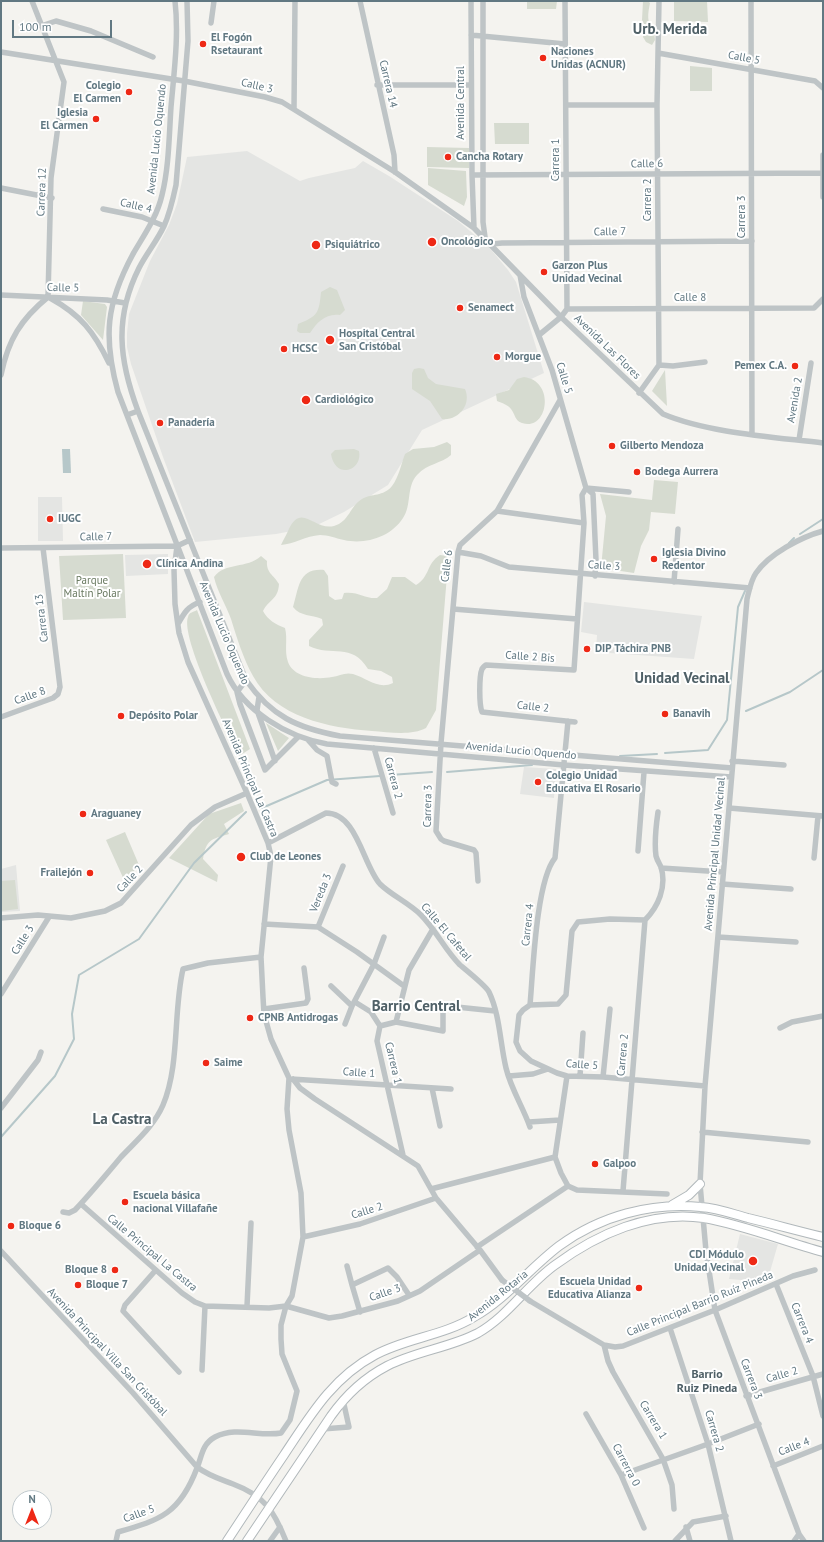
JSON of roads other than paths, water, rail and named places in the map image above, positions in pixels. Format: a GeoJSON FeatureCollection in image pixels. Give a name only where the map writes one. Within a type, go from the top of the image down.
{"type":"FeatureCollection","features":[{"type":"Feature","properties":{"kind":"main road"},"geometry":{"type":"LineString","coordinates":[[667,1206],[684,1199],[700,1184]]}},
{"type":"Feature","properties":{"kind":"main road","name":"Avenida Rotaria"},"geometry":{"type":"LineString","coordinates":[[227,1541],[326,1394],[362,1363],[397,1345],[438,1334],[458,1326],[476,1316],[556,1248],[590,1227],[620,1214],[667,1206],[703,1207],[823,1237]]}},
{"type":"Feature","properties":{"kind":"main road","name":"Avenida Rotaria"},"geometry":{"type":"LineString","coordinates":[[247,1541],[343,1400],[364,1381],[388,1366],[449,1346],[483,1330],[553,1266],[594,1239],[614,1230],[650,1220],[680,1217],[703,1218],[823,1252]]}},
{"type":"Feature","properties":{"kind":"street","name":"Carrera 12"},"geometry":{"type":"LineString","coordinates":[[32,1],[64,82],[54,146],[51,178],[52,198],[48,297]]}},
{"type":"Feature","properties":{"kind":"street","name":"Avenida Lucio Oquendo"},"geometry":{"type":"LineString","coordinates":[[175,1],[177,42],[165,177],[162,195],[153,220],[132,256],[113,301],[108,339],[111,365],[118,392],[227,674],[237,692],[283,730],[298,737],[327,744],[644,772],[731,777]]}},
{"type":"Feature","properties":{"kind":"street","name":"Avenida Lucio Oquendo"},"geometry":{"type":"LineString","coordinates":[[187,1],[188,41],[176,185],[164,226],[139,268],[125,303],[122,327],[124,365],[138,411],[246,680],[259,696],[282,717],[315,731],[362,738],[441,743],[565,755],[732,768]]}},
{"type":"Feature","properties":{"kind":"street"},"geometry":{"type":"LineString","coordinates":[[211,23],[214,1]]}},
{"type":"Feature","properties":{"kind":"street"},"geometry":{"type":"LineString","coordinates":[[294,109],[295,1]]}},
{"type":"Feature","properties":{"kind":"street","name":"Carrera 14"},"geometry":{"type":"LineString","coordinates":[[360,1],[377,85],[394,155],[394,172]]}},
{"type":"Feature","properties":{"kind":"street","name":"Avenida Central"},"geometry":{"type":"LineString","coordinates":[[471,1],[472,175],[474,228]]}},
{"type":"Feature","properties":{"kind":"street","name":"Avenida Central"},"geometry":{"type":"LineString","coordinates":[[483,1],[482,175],[483,222],[485,237]]}},
{"type":"Feature","properties":{"kind":"street","name":"Carrera 1"},"geometry":{"type":"LineString","coordinates":[[565,1],[567,309]]}},
{"type":"Feature","properties":{"kind":"street","name":"Carrera 2"},"geometry":{"type":"LineString","coordinates":[[659,1],[657,105],[659,365]]}},
{"type":"Feature","properties":{"kind":"street","name":"Carrera 3"},"geometry":{"type":"LineString","coordinates":[[751,1],[752,434]]}},
{"type":"Feature","properties":{"kind":"street"},"geometry":{"type":"LineString","coordinates":[[41,26],[56,21],[153,57]]}},
{"type":"Feature","properties":{"kind":"street"},"geometry":{"type":"LineString","coordinates":[[471,35],[565,44]]}},
{"type":"Feature","properties":{"kind":"street","name":"Calle 3"},"geometry":{"type":"LineString","coordinates":[[1,52],[184,81],[265,97],[282,102],[394,172],[474,228]]}},
{"type":"Feature","properties":{"kind":"street","name":"Calle 5"},"geometry":{"type":"LineString","coordinates":[[658,53],[815,81],[823,88]]}},
{"type":"Feature","properties":{"kind":"street"},"geometry":{"type":"LineString","coordinates":[[377,85],[471,86]]}},
{"type":"Feature","properties":{"kind":"street"},"geometry":{"type":"LineString","coordinates":[[566,105],[657,105]]}},
{"type":"Feature","properties":{"kind":"street"},"geometry":{"type":"LineString","coordinates":[[823,155],[823,197]]}},
{"type":"Feature","properties":{"kind":"street","name":"Calle 6"},"geometry":{"type":"LineString","coordinates":[[472,175],[752,172],[823,173]]}},
{"type":"Feature","properties":{"kind":"street"},"geometry":{"type":"LineString","coordinates":[[1,188],[52,198]]}},
{"type":"Feature","properties":{"kind":"street","name":"Calle 4"},"geometry":{"type":"LineString","coordinates":[[103,209],[153,220],[164,226]]}},
{"type":"Feature","properties":{"kind":"street"},"geometry":{"type":"LineString","coordinates":[[473,221],[479,224],[483,222]]}},
{"type":"Feature","properties":{"kind":"street","name":"Avenida Las Flores"},"geometry":{"type":"LineString","coordinates":[[474,228],[492,244],[561,317],[639,393],[663,414],[683,422],[752,434]]}},
{"type":"Feature","properties":{"kind":"street","name":"Calle 7"},"geometry":{"type":"LineString","coordinates":[[492,244],[752,241]]}},
{"type":"Feature","properties":{"kind":"street","name":"Calle 5"},"geometry":{"type":"LineString","coordinates":[[520,274],[524,297],[552,370],[586,488],[593,494],[596,552],[595,576]]}},
{"type":"Feature","properties":{"kind":"street","name":"Calle 5"},"geometry":{"type":"LineString","coordinates":[[1,295],[83,299],[125,303]]}},
{"type":"Feature","properties":{"kind":"street"},"geometry":{"type":"LineString","coordinates":[[1,375],[4,357],[12,338],[31,312],[48,297],[75,314]]}},
{"type":"Feature","properties":{"kind":"street"},"geometry":{"type":"LineString","coordinates":[[83,299],[75,301],[72,304],[72,310],[96,336],[111,365]]}},
{"type":"Feature","properties":{"kind":"street","name":"Calle 8"},"geometry":{"type":"LineString","coordinates":[[567,309],[814,308],[823,299]]}},
{"type":"Feature","properties":{"kind":"street"},"geometry":{"type":"LineString","coordinates":[[539,335],[561,317],[567,309]]}},
{"type":"Feature","properties":{"kind":"street"},"geometry":{"type":"LineString","coordinates":[[639,393],[659,365],[673,366],[706,362]]}},
{"type":"Feature","properties":{"kind":"street","name":"Avenida 2"},"geometry":{"type":"LineString","coordinates":[[799,440],[811,363]]}},
{"type":"Feature","properties":{"kind":"street","name":"Calle 6"},"geometry":{"type":"LineString","coordinates":[[441,743],[458,552],[460,545],[497,512],[560,400]]}},
{"type":"Feature","properties":{"kind":"street"},"geometry":{"type":"LineString","coordinates":[[127,415],[138,411]]}},
{"type":"Feature","properties":{"kind":"street"},"geometry":{"type":"LineString","coordinates":[[752,434],[823,443]]}},
{"type":"Feature","properties":{"kind":"street"},"geometry":{"type":"LineString","coordinates":[[586,488],[629,492]]}},
{"type":"Feature","properties":{"kind":"street","name":"Calle 5"},"geometry":{"type":"LineString","coordinates":[[574,670],[584,524],[582,495],[586,488]]}},
{"type":"Feature","properties":{"kind":"street"},"geometry":{"type":"LineString","coordinates":[[497,512],[584,524]]}},
{"type":"Feature","properties":{"kind":"street"},"geometry":{"type":"LineString","coordinates":[[674,582],[678,529]]}},
{"type":"Feature","properties":{"kind":"street","name":"Avenida Principal Unidad Vecinal"},"geometry":{"type":"LineString","coordinates":[[703,1218],[700,1184],[705,1086],[747,599],[755,574],[770,559],[801,538],[823,531]]}},
{"type":"Feature","properties":{"kind":"street","name":"Calle 7"},"geometry":{"type":"LineString","coordinates":[[1,548],[177,546],[190,540]]}},
{"type":"Feature","properties":{"kind":"street","name":"Avenida Principal La Castra"},"geometry":{"type":"LineString","coordinates":[[177,546],[174,570],[178,624],[188,662],[247,793],[268,843],[271,856],[261,957],[264,1009],[271,1039],[291,1079],[287,1109],[289,1130],[301,1193],[302,1237],[292,1296],[286,1306],[281,1325],[282,1354],[298,1391],[295,1406],[285,1429],[281,1433],[262,1435],[233,1431],[218,1436],[207,1443],[201,1454],[198,1467]]}},
{"type":"Feature","properties":{"kind":"street","name":"Carrera 13"},"geometry":{"type":"LineString","coordinates":[[43,548],[60,686]]}},
{"type":"Feature","properties":{"kind":"street","name":"Calle 3"},"geometry":{"type":"LineString","coordinates":[[458,552],[481,556],[509,567],[581,575],[750,588]]}},
{"type":"Feature","properties":{"kind":"street"},"geometry":{"type":"LineString","coordinates":[[178,624],[186,610],[192,604],[200,602]]}},
{"type":"Feature","properties":{"kind":"street"},"geometry":{"type":"LineString","coordinates":[[453,609],[577,619]]}},
{"type":"Feature","properties":{"kind":"street","name":"Calle 2 Bis"},"geometry":{"type":"LineString","coordinates":[[489,713],[482,712],[480,707],[482,669],[486,664],[574,670]]}},
{"type":"Feature","properties":{"kind":"street"},"geometry":{"type":"LineString","coordinates":[[246,680],[237,692],[240,704],[265,770],[275,761],[290,743],[298,737]]}},
{"type":"Feature","properties":{"kind":"street","name":"Calle 8"},"geometry":{"type":"LineString","coordinates":[[1,717],[53,698],[58,694],[60,686]]}},
{"type":"Feature","properties":{"kind":"street"},"geometry":{"type":"LineString","coordinates":[[259,696],[257,710],[275,761]]}},
{"type":"Feature","properties":{"kind":"street","name":"Calle 2"},"geometry":{"type":"LineString","coordinates":[[489,713],[575,722]]}},
{"type":"Feature","properties":{"kind":"street"},"geometry":{"type":"LineString","coordinates":[[564,765],[568,721]]}},
{"type":"Feature","properties":{"kind":"street"},"geometry":{"type":"LineString","coordinates":[[309,740],[317,750],[327,756],[332,782],[336,784]]}},
{"type":"Feature","properties":{"kind":"street"},"geometry":{"type":"LineString","coordinates":[[440,754],[441,743]]}},
{"type":"Feature","properties":{"kind":"street","name":"Carrera 2"},"geometry":{"type":"LineString","coordinates":[[374,748],[393,813]]}},
{"type":"Feature","properties":{"kind":"street","name":"Carrera 3"},"geometry":{"type":"LineString","coordinates":[[440,754],[436,831],[444,841],[474,850],[476,853],[478,881]]}},
{"type":"Feature","properties":{"kind":"street"},"geometry":{"type":"LineString","coordinates":[[732,761],[784,765]]}},
{"type":"Feature","properties":{"kind":"street","name":"Carrera 4"},"geometry":{"type":"LineString","coordinates":[[530,1005],[545,875],[555,858],[564,765]]}},
{"type":"Feature","properties":{"kind":"street"},"geometry":{"type":"LineString","coordinates":[[638,851],[644,772]]}},
{"type":"Feature","properties":{"kind":"street","name":"Calle 2"},"geometry":{"type":"LineString","coordinates":[[1,918],[38,915],[71,918],[105,911],[121,903],[191,825],[215,807],[247,793]]}},
{"type":"Feature","properties":{"kind":"street"},"geometry":{"type":"LineString","coordinates":[[729,808],[820,816],[814,858]]}},
{"type":"Feature","properties":{"kind":"street"},"geometry":{"type":"LineString","coordinates":[[548,1069],[531,1061],[520,1051],[516,1042],[519,1015],[530,1005],[558,1004],[566,995],[572,931],[578,922],[610,919],[645,920],[657,907],[662,888],[661,868],[656,857],[658,812]]}},
{"type":"Feature","properties":{"kind":"street","name":"Calle El Cafetal"},"geometry":{"type":"LineString","coordinates":[[268,843],[326,813],[334,813],[343,819],[352,831],[374,875],[381,885],[415,909],[433,929],[456,960],[488,990],[495,1011],[508,1076],[530,1124],[560,1120]]}},
{"type":"Feature","properties":{"kind":"street","name":"Vereda 3"},"geometry":{"type":"LineString","coordinates":[[318,927],[343,866]]}},
{"type":"Feature","properties":{"kind":"street"},"geometry":{"type":"LineString","coordinates":[[661,868],[723,872]]}},
{"type":"Feature","properties":{"kind":"street"},"geometry":{"type":"LineString","coordinates":[[722,884],[791,889]]}},
{"type":"Feature","properties":{"kind":"street","name":"Calle 3"},"geometry":{"type":"LineString","coordinates":[[1,994],[49,917]]}},
{"type":"Feature","properties":{"kind":"street","name":"Carrera 2"},"geometry":{"type":"LineString","coordinates":[[623,1191],[645,920]]}},
{"type":"Feature","properties":{"kind":"street"},"geometry":{"type":"LineString","coordinates":[[264,924],[318,927],[404,986]]}},
{"type":"Feature","properties":{"kind":"street"},"geometry":{"type":"LineString","coordinates":[[396,1022],[404,986],[414,959],[433,929]]}},
{"type":"Feature","properties":{"kind":"street"},"geometry":{"type":"LineString","coordinates":[[345,1024],[353,1004],[374,964],[384,937]]}},
{"type":"Feature","properties":{"kind":"street"},"geometry":{"type":"LineString","coordinates":[[718,937],[796,942]]}},
{"type":"Feature","properties":{"kind":"street"},"geometry":{"type":"LineString","coordinates":[[63,1212],[69,1213],[75,1210],[141,1137],[156,1118],[163,1106],[172,1064],[179,986],[182,969],[208,963],[261,957]]}},
{"type":"Feature","properties":{"kind":"street"},"geometry":{"type":"LineString","coordinates":[[264,1009],[306,1003],[308,999],[304,968]]}},
{"type":"Feature","properties":{"kind":"street"},"geometry":{"type":"LineString","coordinates":[[331,986],[353,1004],[371,1012],[380,1026],[396,1022],[442,1031],[443,1007],[447,1006],[495,1011]]}},
{"type":"Feature","properties":{"kind":"street"},"geometry":{"type":"LineString","coordinates":[[603,1077],[610,1008]]}},
{"type":"Feature","properties":{"kind":"street"},"geometry":{"type":"LineString","coordinates":[[780,1028],[802,1019],[812,1019],[823,1016]]}},
{"type":"Feature","properties":{"kind":"street","name":"Carrera 1"},"geometry":{"type":"LineString","coordinates":[[380,1026],[377,1041],[403,1155]]}},
{"type":"Feature","properties":{"kind":"street"},"geometry":{"type":"LineString","coordinates":[[580,1076],[583,1033]]}},
{"type":"Feature","properties":{"kind":"street"},"geometry":{"type":"LineString","coordinates":[[1,1108],[38,1060],[41,1052]]}},
{"type":"Feature","properties":{"kind":"street"},"geometry":{"type":"LineString","coordinates":[[508,1076],[533,1074],[548,1069]]}},
{"type":"Feature","properties":{"kind":"street","name":"Calle 5"},"geometry":{"type":"LineString","coordinates":[[548,1069],[567,1076],[631,1079],[705,1086]]}},
{"type":"Feature","properties":{"kind":"street"},"geometry":{"type":"LineString","coordinates":[[567,1076],[555,1157],[560,1173],[568,1186],[577,1190],[667,1194]]}},
{"type":"Feature","properties":{"kind":"street","name":"Calle 1"},"geometry":{"type":"LineString","coordinates":[[291,1079],[451,1089]]}},
{"type":"Feature","properties":{"kind":"street","name":"Calle Principal Barrio Ruíz Pineda"},"geometry":{"type":"LineString","coordinates":[[291,1079],[315,1099],[418,1166],[436,1198],[479,1249],[502,1280],[530,1301],[604,1345],[615,1347],[623,1346],[813,1270]]}},
{"type":"Feature","properties":{"kind":"street"},"geometry":{"type":"LineString","coordinates":[[432,1088],[440,1126]]}},
{"type":"Feature","properties":{"kind":"street"},"geometry":{"type":"LineString","coordinates":[[702,1132],[808,1142]]}},
{"type":"Feature","properties":{"kind":"street"},"geometry":{"type":"LineString","coordinates":[[431,1189],[555,1157]]}},
{"type":"Feature","properties":{"kind":"street","name":"Calle 3"},"geometry":{"type":"LineString","coordinates":[[286,1306],[329,1318],[360,1312],[410,1296],[420,1291],[568,1186]]}},
{"type":"Feature","properties":{"kind":"street","name":"Calle 2"},"geometry":{"type":"LineString","coordinates":[[302,1237],[360,1224],[436,1198]]}},
{"type":"Feature","properties":{"kind":"street","name":"Calle Principal La Castra"},"geometry":{"type":"LineString","coordinates":[[80,1204],[155,1271],[195,1302],[205,1306],[247,1306],[269,1308],[286,1306]]}},
{"type":"Feature","properties":{"kind":"street","name":"Carrera 3"},"geometry":{"type":"LineString","coordinates":[[703,1218],[708,1271],[715,1310],[799,1534],[804,1541]]}},
{"type":"Feature","properties":{"kind":"street"},"geometry":{"type":"LineString","coordinates":[[247,1306],[251,1223]]}},
{"type":"Feature","properties":{"kind":"street","name":"Avenida Principal Villa San Cristóbal"},"geometry":{"type":"LineString","coordinates":[[1,1251],[133,1393],[198,1467],[207,1475],[243,1488],[257,1495],[269,1507],[286,1541]]}},
{"type":"Feature","properties":{"kind":"street"},"geometry":{"type":"LineString","coordinates":[[347,1266],[360,1312]]}},
{"type":"Feature","properties":{"kind":"street"},"geometry":{"type":"LineString","coordinates":[[352,1285],[375,1276],[388,1268],[410,1296]]}},
{"type":"Feature","properties":{"kind":"street"},"geometry":{"type":"LineString","coordinates":[[155,1271],[125,1305],[123,1311],[179,1372]]}},
{"type":"Feature","properties":{"kind":"street","name":"Carrera 4"},"geometry":{"type":"LineString","coordinates":[[776,1284],[813,1376],[823,1416]]}},
{"type":"Feature","properties":{"kind":"street"},"geometry":{"type":"LineString","coordinates":[[202,1370],[205,1306]]}},
{"type":"Feature","properties":{"kind":"street","name":"Carrera 2"},"geometry":{"type":"LineString","coordinates":[[670,1328],[708,1444],[731,1541]]}},
{"type":"Feature","properties":{"kind":"street","name":"Carrera 1"},"geometry":{"type":"LineString","coordinates":[[604,1345],[608,1361],[613,1372],[663,1459],[672,1485],[674,1509]]}},
{"type":"Feature","properties":{"kind":"street","name":"Calle 2"},"geometry":{"type":"LineString","coordinates":[[746,1396],[823,1374]]}},
{"type":"Feature","properties":{"kind":"street"},"geometry":{"type":"LineString","coordinates":[[322,1429],[349,1427],[343,1400]]}},
{"type":"Feature","properties":{"kind":"street","name":"Carrerra 0"},"geometry":{"type":"LineString","coordinates":[[586,1414],[621,1475],[644,1528]]}},
{"type":"Feature","properties":{"kind":"street"},"geometry":{"type":"LineString","coordinates":[[621,1475],[759,1424]]}},
{"type":"Feature","properties":{"kind":"street","name":"Calle 4"},"geometry":{"type":"LineString","coordinates":[[773,1466],[823,1446]]}},
{"type":"Feature","properties":{"kind":"street","name":"Calle 5"},"geometry":{"type":"LineString","coordinates":[[116,1541],[118,1532],[154,1521],[168,1513],[189,1486],[198,1467]]}},
{"type":"Feature","properties":{"kind":"street"},"geometry":{"type":"LineString","coordinates":[[675,1541],[686,1527],[693,1522],[726,1516]]}},
{"type":"Feature","properties":{"kind":"street"},"geometry":{"type":"LineString","coordinates":[[270,1541],[280,1527]]}},
{"type":"Feature","properties":{"kind":"street"},"geometry":{"type":"LineString","coordinates":[[686,1527],[690,1541]]}},
{"type":"Feature","properties":{"kind":"street"},"geometry":{"type":"LineString","coordinates":[[794,1541],[799,1534]]}},
{"type":"Feature","properties":{"kind":"waterway"},"geometry":{"type":"LineString","coordinates":[[800,534],[823,519]]}},
{"type":"Feature","properties":{"kind":"waterway"},"geometry":{"type":"LineString","coordinates":[[789,543],[794,538]]}},
{"type":"Feature","properties":{"kind":"waterway"},"geometry":{"type":"LineString","coordinates":[[665,753],[708,750],[727,720],[738,607],[745,591]]}},
{"type":"Feature","properties":{"kind":"waterway"},"geometry":{"type":"LineString","coordinates":[[746,711],[790,692],[823,670]]}},
{"type":"Feature","properties":{"kind":"waterway"},"geometry":{"type":"LineString","coordinates":[[620,756],[657,754]]}},
{"type":"Feature","properties":{"kind":"waterway"},"geometry":{"type":"LineString","coordinates":[[447,772],[532,765]]}},
{"type":"Feature","properties":{"kind":"waterway"},"geometry":{"type":"LineString","coordinates":[[390,775],[432,772]]}},
{"type":"Feature","properties":{"kind":"waterway"},"geometry":{"type":"LineString","coordinates":[[262,808],[327,780],[380,776]]}},
{"type":"Feature","properties":{"kind":"waterway"},"geometry":{"type":"LineString","coordinates":[[1,1137],[55,1076],[74,1039],[72,1014],[79,975],[139,939],[194,863],[246,812]]}},
{"type":"Feature","properties":{"kind":"place","name":"El Fogón Rsetaurant"},"geometry":{"type":"Point","coordinates":[203,44]}},
{"type":"Feature","properties":{"kind":"place","name":"Naciones Unidas (ACNUR)"},"geometry":{"type":"Point","coordinates":[543,58]}},
{"type":"Feature","properties":{"kind":"place","name":"Colegio El Carmen"},"geometry":{"type":"Point","coordinates":[129,92]}},
{"type":"Feature","properties":{"kind":"place","name":"Iglesia El Carmen"},"geometry":{"type":"Point","coordinates":[96,119]}},
{"type":"Feature","properties":{"kind":"place","name":"Cancha Rotary"},"geometry":{"type":"Point","coordinates":[448,157]}},
{"type":"Feature","properties":{"kind":"place","name":"Oncológico"},"geometry":{"type":"Point","coordinates":[432,242]}},
{"type":"Feature","properties":{"kind":"place","name":"Psiquiátrico"},"geometry":{"type":"Point","coordinates":[316,245]}},
{"type":"Feature","properties":{"kind":"place","name":"Garzon Plus Unidad Vecinal"},"geometry":{"type":"Point","coordinates":[544,272]}},
{"type":"Feature","properties":{"kind":"place","name":"Senamect"},"geometry":{"type":"Point","coordinates":[460,308]}},
{"type":"Feature","properties":{"kind":"place","name":"Hospital Central San Cristóbal"},"geometry":{"type":"Point","coordinates":[330,340]}},
{"type":"Feature","properties":{"kind":"place","name":"HCSC"},"geometry":{"type":"Point","coordinates":[284,349]}},
{"type":"Feature","properties":{"kind":"place","name":"Morgue"},"geometry":{"type":"Point","coordinates":[497,357]}},
{"type":"Feature","properties":{"kind":"place","name":"Pemex C.A."},"geometry":{"type":"Point","coordinates":[795,366]}},
{"type":"Feature","properties":{"kind":"place","name":"Cardiológico"},"geometry":{"type":"Point","coordinates":[306,400]}},
{"type":"Feature","properties":{"kind":"place","name":"Panadería"},"geometry":{"type":"Point","coordinates":[160,423]}},
{"type":"Feature","properties":{"kind":"place","name":"Gilberto Mendoza"},"geometry":{"type":"Point","coordinates":[612,446]}},
{"type":"Feature","properties":{"kind":"place","name":"Bodega Aurrera"},"geometry":{"type":"Point","coordinates":[637,472]}},
{"type":"Feature","properties":{"kind":"place","name":"IUGC"},"geometry":{"type":"Point","coordinates":[50,519]}},
{"type":"Feature","properties":{"kind":"place","name":"Iglesia Divino Redentor"},"geometry":{"type":"Point","coordinates":[654,559]}},
{"type":"Feature","properties":{"kind":"place","name":"Clínica Andina"},"geometry":{"type":"Point","coordinates":[147,564]}},
{"type":"Feature","properties":{"kind":"place","name":"DIP Táchira PNB"},"geometry":{"type":"Point","coordinates":[587,649]}},
{"type":"Feature","properties":{"kind":"place","name":"Banavih"},"geometry":{"type":"Point","coordinates":[665,714]}},
{"type":"Feature","properties":{"kind":"place","name":"Depósito Polar"},"geometry":{"type":"Point","coordinates":[121,716]}},
{"type":"Feature","properties":{"kind":"place","name":"Colegio Unidad Educativa El Rosario"},"geometry":{"type":"Point","coordinates":[538,782]}},
{"type":"Feature","properties":{"kind":"place","name":"Araguaney"},"geometry":{"type":"Point","coordinates":[83,814]}},
{"type":"Feature","properties":{"kind":"place","name":"Club de Leones"},"geometry":{"type":"Point","coordinates":[241,857]}},
{"type":"Feature","properties":{"kind":"place","name":"Frailejón"},"geometry":{"type":"Point","coordinates":[90,873]}},
{"type":"Feature","properties":{"kind":"place","name":"CPNB Antidrogas"},"geometry":{"type":"Point","coordinates":[250,1018]}},
{"type":"Feature","properties":{"kind":"place","name":"Saime"},"geometry":{"type":"Point","coordinates":[206,1063]}},
{"type":"Feature","properties":{"kind":"place","name":"Galpoo"},"geometry":{"type":"Point","coordinates":[595,1164]}},
{"type":"Feature","properties":{"kind":"place","name":"Escuela básica nacional Villafañe"},"geometry":{"type":"Point","coordinates":[125,1202]}},
{"type":"Feature","properties":{"kind":"place","name":"Bloque 6"},"geometry":{"type":"Point","coordinates":[11,1226]}},
{"type":"Feature","properties":{"kind":"place","name":"CDI Módulo Unidad Vecinal"},"geometry":{"type":"Point","coordinates":[753,1261]}},
{"type":"Feature","properties":{"kind":"place","name":"Bloque 8"},"geometry":{"type":"Point","coordinates":[115,1270]}},
{"type":"Feature","properties":{"kind":"place","name":"Bloque 7"},"geometry":{"type":"Point","coordinates":[78,1285]}},
{"type":"Feature","properties":{"kind":"place","name":"Escuela Unidad Educativa Alianza"},"geometry":{"type":"Point","coordinates":[639,1288]}},
{"type":"Feature","properties":{"kind":"district","name":"Urb. Merida"},"geometry":{"type":"Point","coordinates":[670,30]}},
{"type":"Feature","properties":{"kind":"district","name":"Unidad Vecinal"},"geometry":{"type":"Point","coordinates":[682,679]}},
{"type":"Feature","properties":{"kind":"district","name":"Barrio Central"},"geometry":{"type":"Point","coordinates":[416,1007]}},
{"type":"Feature","properties":{"kind":"district","name":"La Castra"},"geometry":{"type":"Point","coordinates":[122,1120]}},
{"type":"Feature","properties":{"kind":"district","name":"Barrio Ruiz Pineda"},"geometry":{"type":"Point","coordinates":[707,1382]}},
{"type":"Feature","properties":{"kind":"park label","name":"Parque Maltín Polar"},"geometry":{"type":"Point","coordinates":[92,587]}}]}
